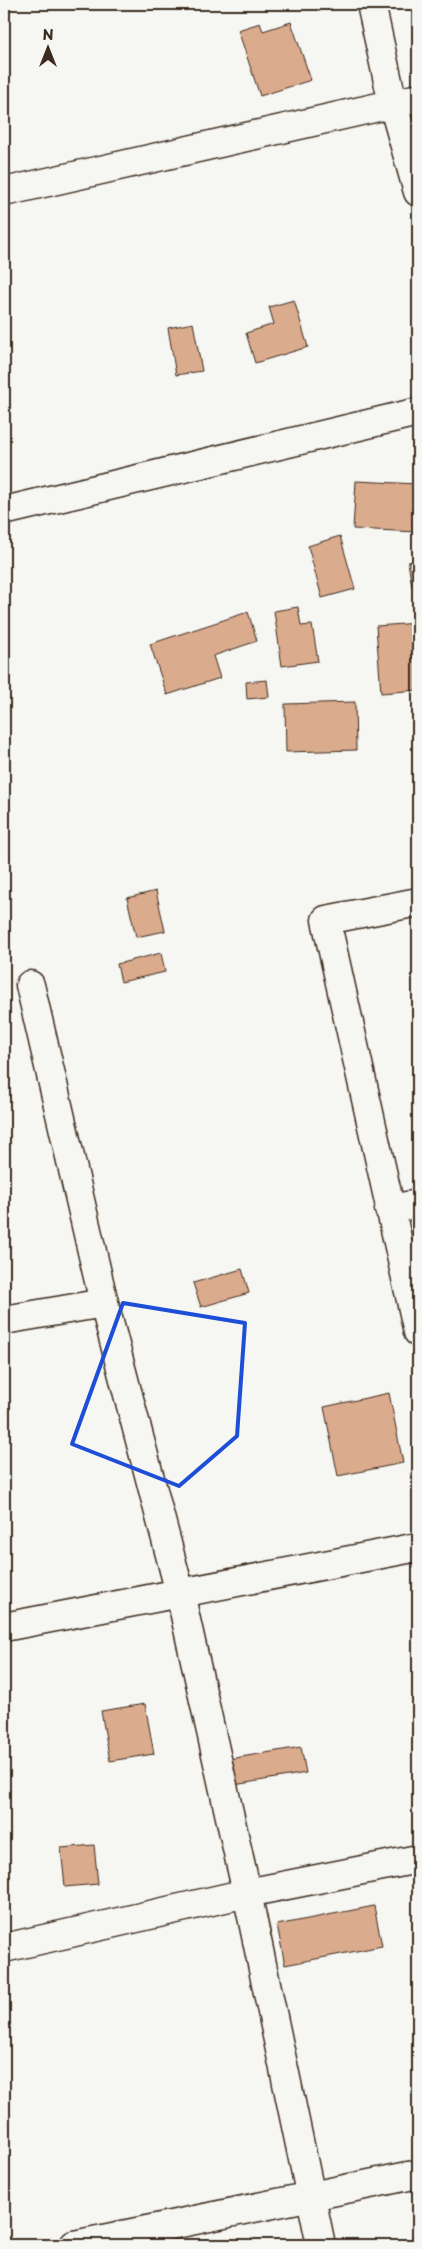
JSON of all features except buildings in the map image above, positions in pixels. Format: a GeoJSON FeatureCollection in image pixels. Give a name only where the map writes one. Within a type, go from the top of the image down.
{"type":"FeatureCollection","features":[{"type":"Feature","properties":{"kind":"street"},"geometry":{"type":"LineString","coordinates":[[371,4],[406,101],[418,192]]}},
{"type":"Feature","properties":{"kind":"street"},"geometry":{"type":"LineString","coordinates":[[4,192],[406,101]]}},
{"type":"Feature","properties":{"kind":"street"},"geometry":{"type":"LineString","coordinates":[[4,512],[418,412]]}},
{"type":"Feature","properties":{"kind":"street"},"geometry":{"type":"LineString","coordinates":[[418,902],[326,920],[418,1332]]}},
{"type":"Feature","properties":{"kind":"street"},"geometry":{"type":"LineString","coordinates":[[30,985],[104,1303],[180,1593],[247,1893],[321,2245]]}},
{"type":"Feature","properties":{"kind":"street"},"geometry":{"type":"LineString","coordinates":[[389,1209],[418,1204]]}},
{"type":"Feature","properties":{"kind":"street"},"geometry":{"type":"LineString","coordinates":[[4,1320],[104,1303]]}},
{"type":"Feature","properties":{"kind":"street"},"geometry":{"type":"LineString","coordinates":[[4,1627],[418,1547]]}},
{"type":"Feature","properties":{"kind":"street"},"geometry":{"type":"LineString","coordinates":[[4,1948],[247,1893],[418,1858]]}},
{"type":"Feature","properties":{"kind":"street"},"geometry":{"type":"LineString","coordinates":[[74,2245],[418,2174]]}},
{"type":"Feature","properties":{"kind":"highlighted area"},"geometry":{"type":"Polygon","coordinates":[[[123,1303],[245,1323],[237,1436],[179,1486],[72,1444],[123,1303]]]}}]}
